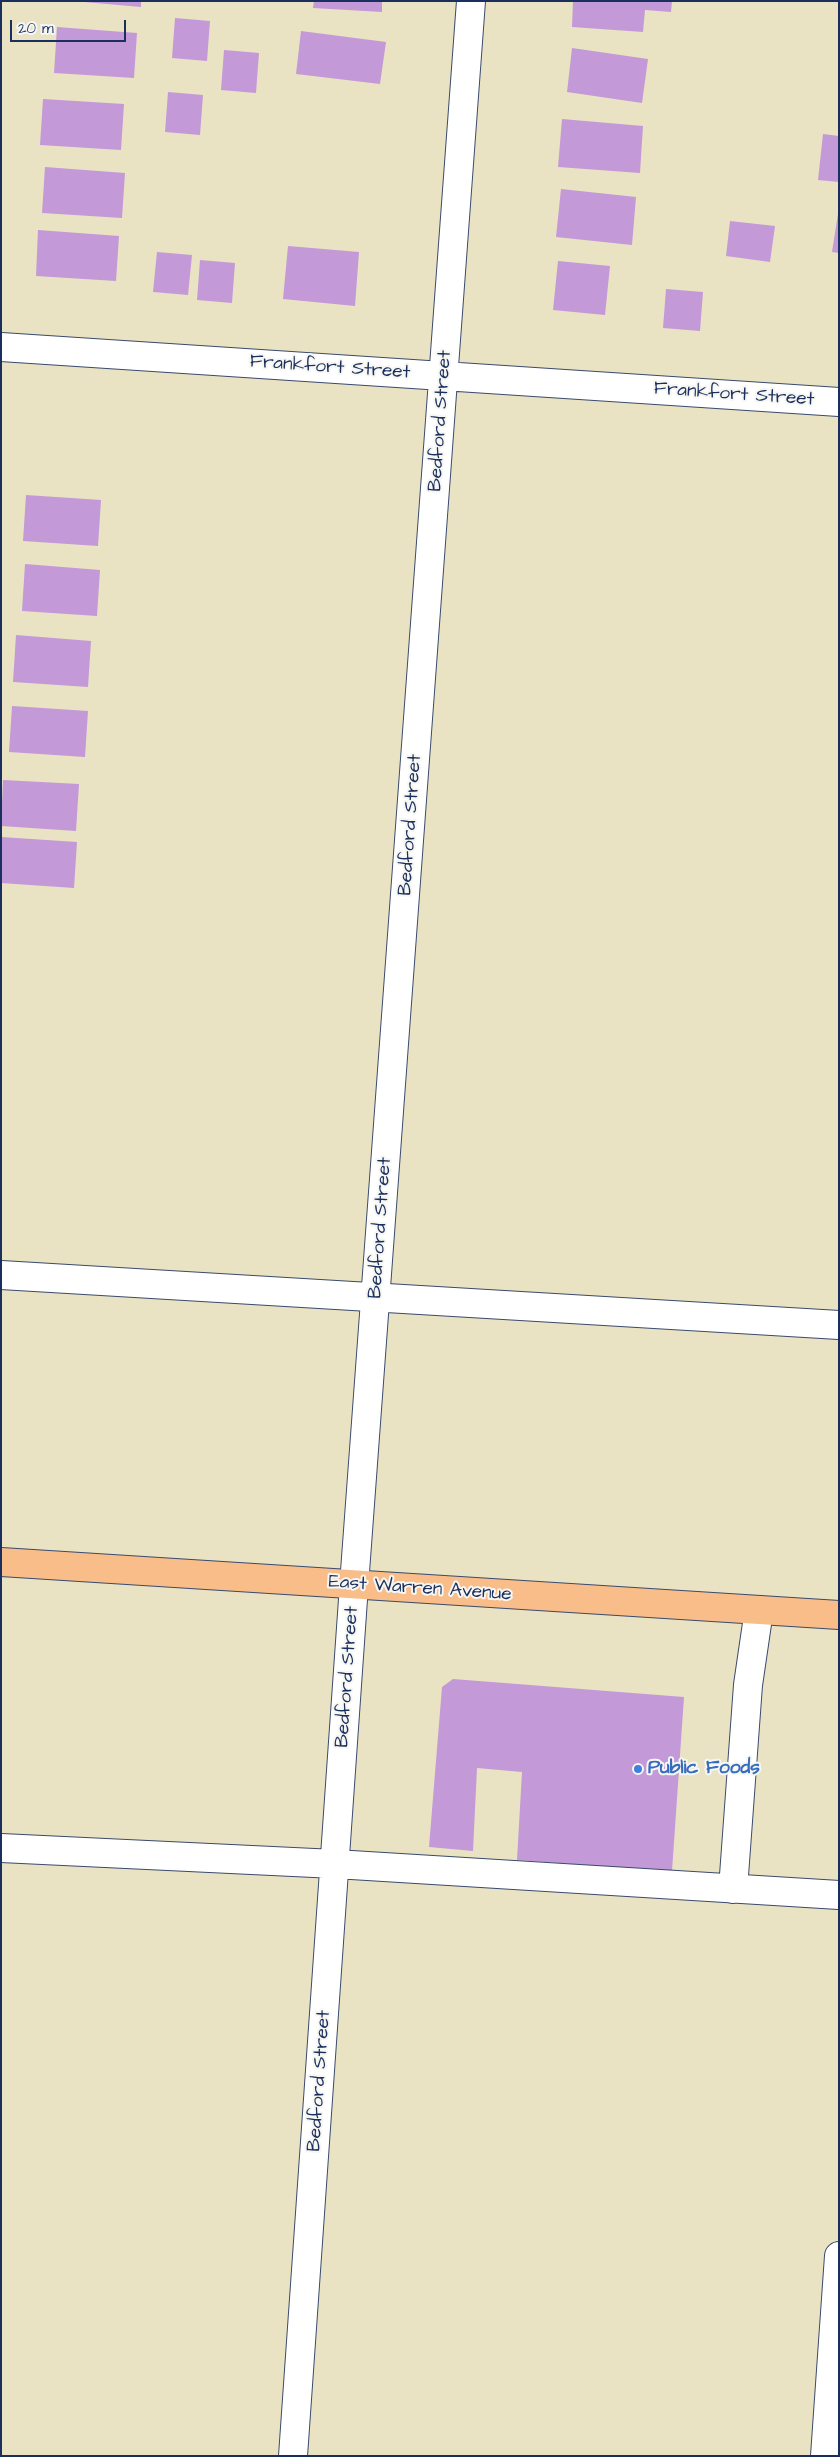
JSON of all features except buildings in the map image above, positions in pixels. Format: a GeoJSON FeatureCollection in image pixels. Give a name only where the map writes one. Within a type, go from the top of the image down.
{"type":"FeatureCollection","features":[{"type":"Feature","properties":{"kind":"main road","name":"East Warren Avenue"},"geometry":{"type":"LineString","coordinates":[[1,1562],[839,1615]]}},
{"type":"Feature","properties":{"kind":"street","name":"Bedford Street"},"geometry":{"type":"LineString","coordinates":[[293,2456],[354,1584],[471,1]]}},
{"type":"Feature","properties":{"kind":"street","name":"Frankfort Street"},"geometry":{"type":"LineString","coordinates":[[1,347],[839,402]]}},
{"type":"Feature","properties":{"kind":"street"},"geometry":{"type":"LineString","coordinates":[[1,1275],[839,1325]]}},
{"type":"Feature","properties":{"kind":"street"},"geometry":{"type":"LineString","coordinates":[[733,1889],[748,1685],[759,1610]]}},
{"type":"Feature","properties":{"kind":"street"},"geometry":{"type":"LineString","coordinates":[[1,1848],[335,1864],[839,1895]]}},
{"type":"Feature","properties":{"kind":"street"},"geometry":{"type":"LineString","coordinates":[[825,2456],[839,2256]]}},
{"type":"Feature","properties":{"kind":"place","name":"Public Foods"},"geometry":{"type":"Point","coordinates":[638,1769]}}]}
